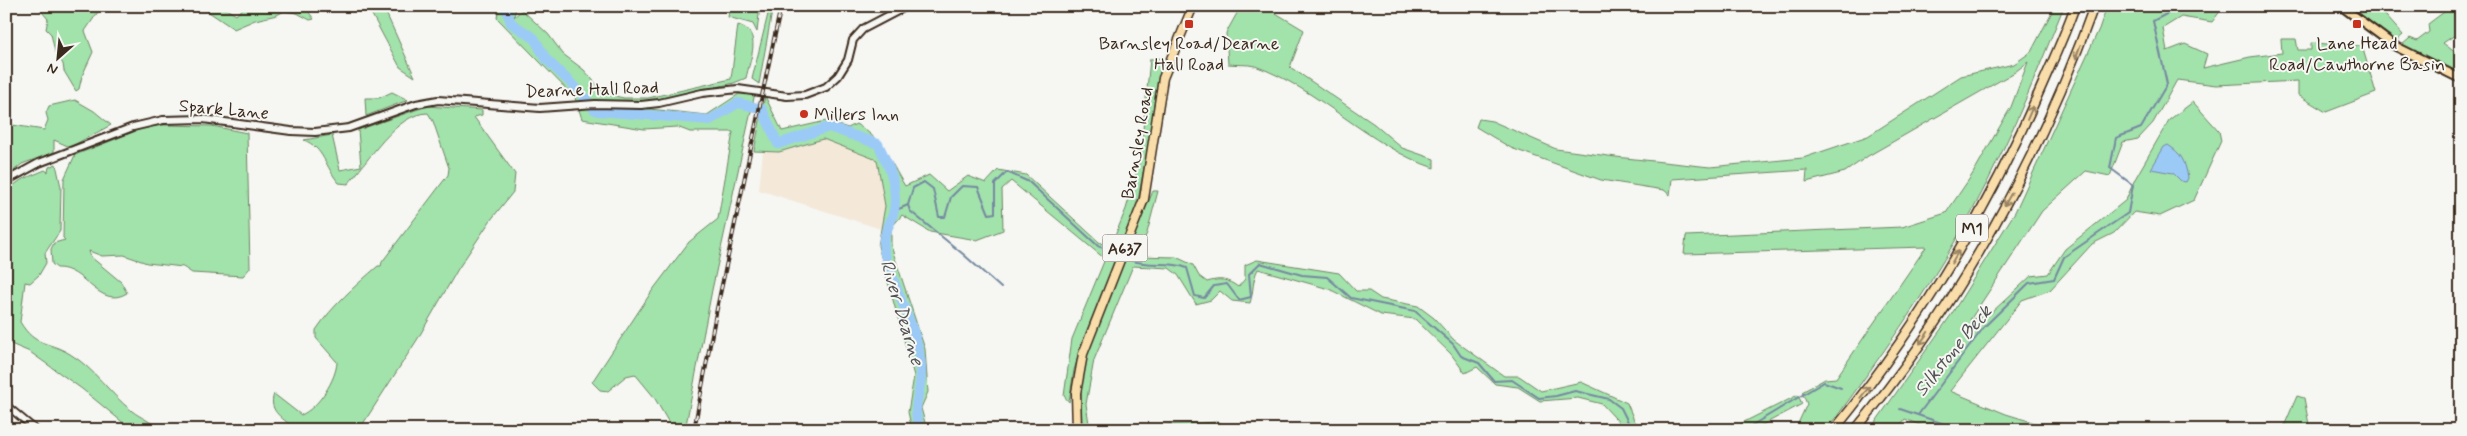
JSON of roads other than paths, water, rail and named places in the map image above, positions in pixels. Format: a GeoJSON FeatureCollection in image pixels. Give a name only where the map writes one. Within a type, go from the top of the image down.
{"type":"FeatureCollection","features":[{"type":"Feature","properties":{"kind":"highway","name":"Barnsley Road"},"geometry":{"type":"LineString","coordinates":[[1077,430],[1076,393],[1083,354],[1144,199],[1163,78],[1192,6]]}},
{"type":"Feature","properties":{"kind":"highway","name":"M1"},"geometry":{"type":"LineString","coordinates":[[1834,430],[1875,379],[1949,266],[1982,210],[2014,151],[2075,6]]}},
{"type":"Feature","properties":{"kind":"highway","name":"M1"},"geometry":{"type":"LineString","coordinates":[[1856,430],[1888,391],[1921,343],[1979,251],[2030,159],[2074,62],[2094,6]]}},
{"type":"Feature","properties":{"kind":"main road","name":"Dearne Hall Road"},"geometry":{"type":"LineString","coordinates":[[416,104],[448,100],[526,108],[659,103],[702,93],[738,89],[794,96],[826,87],[844,69],[853,40],[863,29],[907,6]]}},
{"type":"Feature","properties":{"kind":"main road"},"geometry":{"type":"LineString","coordinates":[[2341,6],[2395,46],[2461,79]]}},
{"type":"Feature","properties":{"kind":"main road","name":"Spark Lane"},"geometry":{"type":"LineString","coordinates":[[6,181],[39,162],[133,127],[163,120],[203,118],[291,131],[323,132],[349,128],[416,104]]}},
{"type":"Feature","properties":{"kind":"street"},"geometry":{"type":"LineString","coordinates":[[6,405],[36,430]]}},
{"type":"Feature","properties":{"kind":"water"},"geometry":{"type":"Polygon","coordinates":[[[2168,145],[2182,158],[2188,178],[2186,182],[2181,181],[2173,173],[2151,169],[2164,147],[2168,145]]]}},
{"type":"Feature","properties":{"kind":"waterway","name":"River Dearne"},"geometry":{"type":"LineString","coordinates":[[505,6],[511,23],[534,38],[546,59],[598,111],[710,120],[738,103],[762,109],[778,144],[829,127],[878,144],[889,168],[895,192],[893,215],[885,234],[883,245],[893,279],[916,338],[921,367],[916,414],[921,430]]}},
{"type":"Feature","properties":{"kind":"waterway","name":"Silkstone Beck"},"geometry":{"type":"LineString","coordinates":[[1918,415],[1984,327],[2029,283],[2054,279],[2064,257],[2128,213],[2133,185],[2110,168],[2116,138],[2141,128],[2167,84],[2153,21],[2178,8],[2211,9],[2213,6]]}},
{"type":"Feature","properties":{"kind":"waterway"},"geometry":{"type":"LineString","coordinates":[[894,211],[908,205],[913,188],[924,182],[933,189],[939,217],[945,217],[951,197],[962,186],[978,187],[989,214],[995,213],[995,184],[1007,172],[1029,182],[1098,246],[1113,252]]}},
{"type":"Feature","properties":{"kind":"waterway"},"geometry":{"type":"LineString","coordinates":[[908,205],[910,211],[1001,288]]}},
{"type":"Feature","properties":{"kind":"waterway"},"geometry":{"type":"LineString","coordinates":[[1130,260],[1146,264],[1173,264],[1187,268],[1195,296],[1204,298],[1214,286],[1227,284],[1239,300],[1251,297],[1249,274],[1260,263],[1302,275],[1327,277],[1351,298],[1415,311],[1453,344],[1461,356],[1479,363],[1494,381],[1512,380],[1539,398],[1575,391],[1609,399],[1621,408],[1632,430]]}},
{"type":"Feature","properties":{"kind":"waterway"},"geometry":{"type":"LineString","coordinates":[[1744,430],[1824,382],[1841,388]]}},
{"type":"Feature","properties":{"kind":"waterway"},"geometry":{"type":"LineString","coordinates":[[1900,409],[1956,428],[1974,430]]}},
{"type":"Feature","properties":{"kind":"railway"},"geometry":{"type":"LineString","coordinates":[[694,430],[715,318],[781,6]]}},
{"type":"Feature","properties":{"kind":"place","name":"Barnsley Road/Dearne Hall Road"},"geometry":{"type":"Point","coordinates":[1189,24]}},
{"type":"Feature","properties":{"kind":"place","name":"Lane Head Road/Cawthorne Basin"},"geometry":{"type":"Point","coordinates":[2357,24]}},
{"type":"Feature","properties":{"kind":"place","name":"Millers Inn"},"geometry":{"type":"Point","coordinates":[804,114]}}]}
